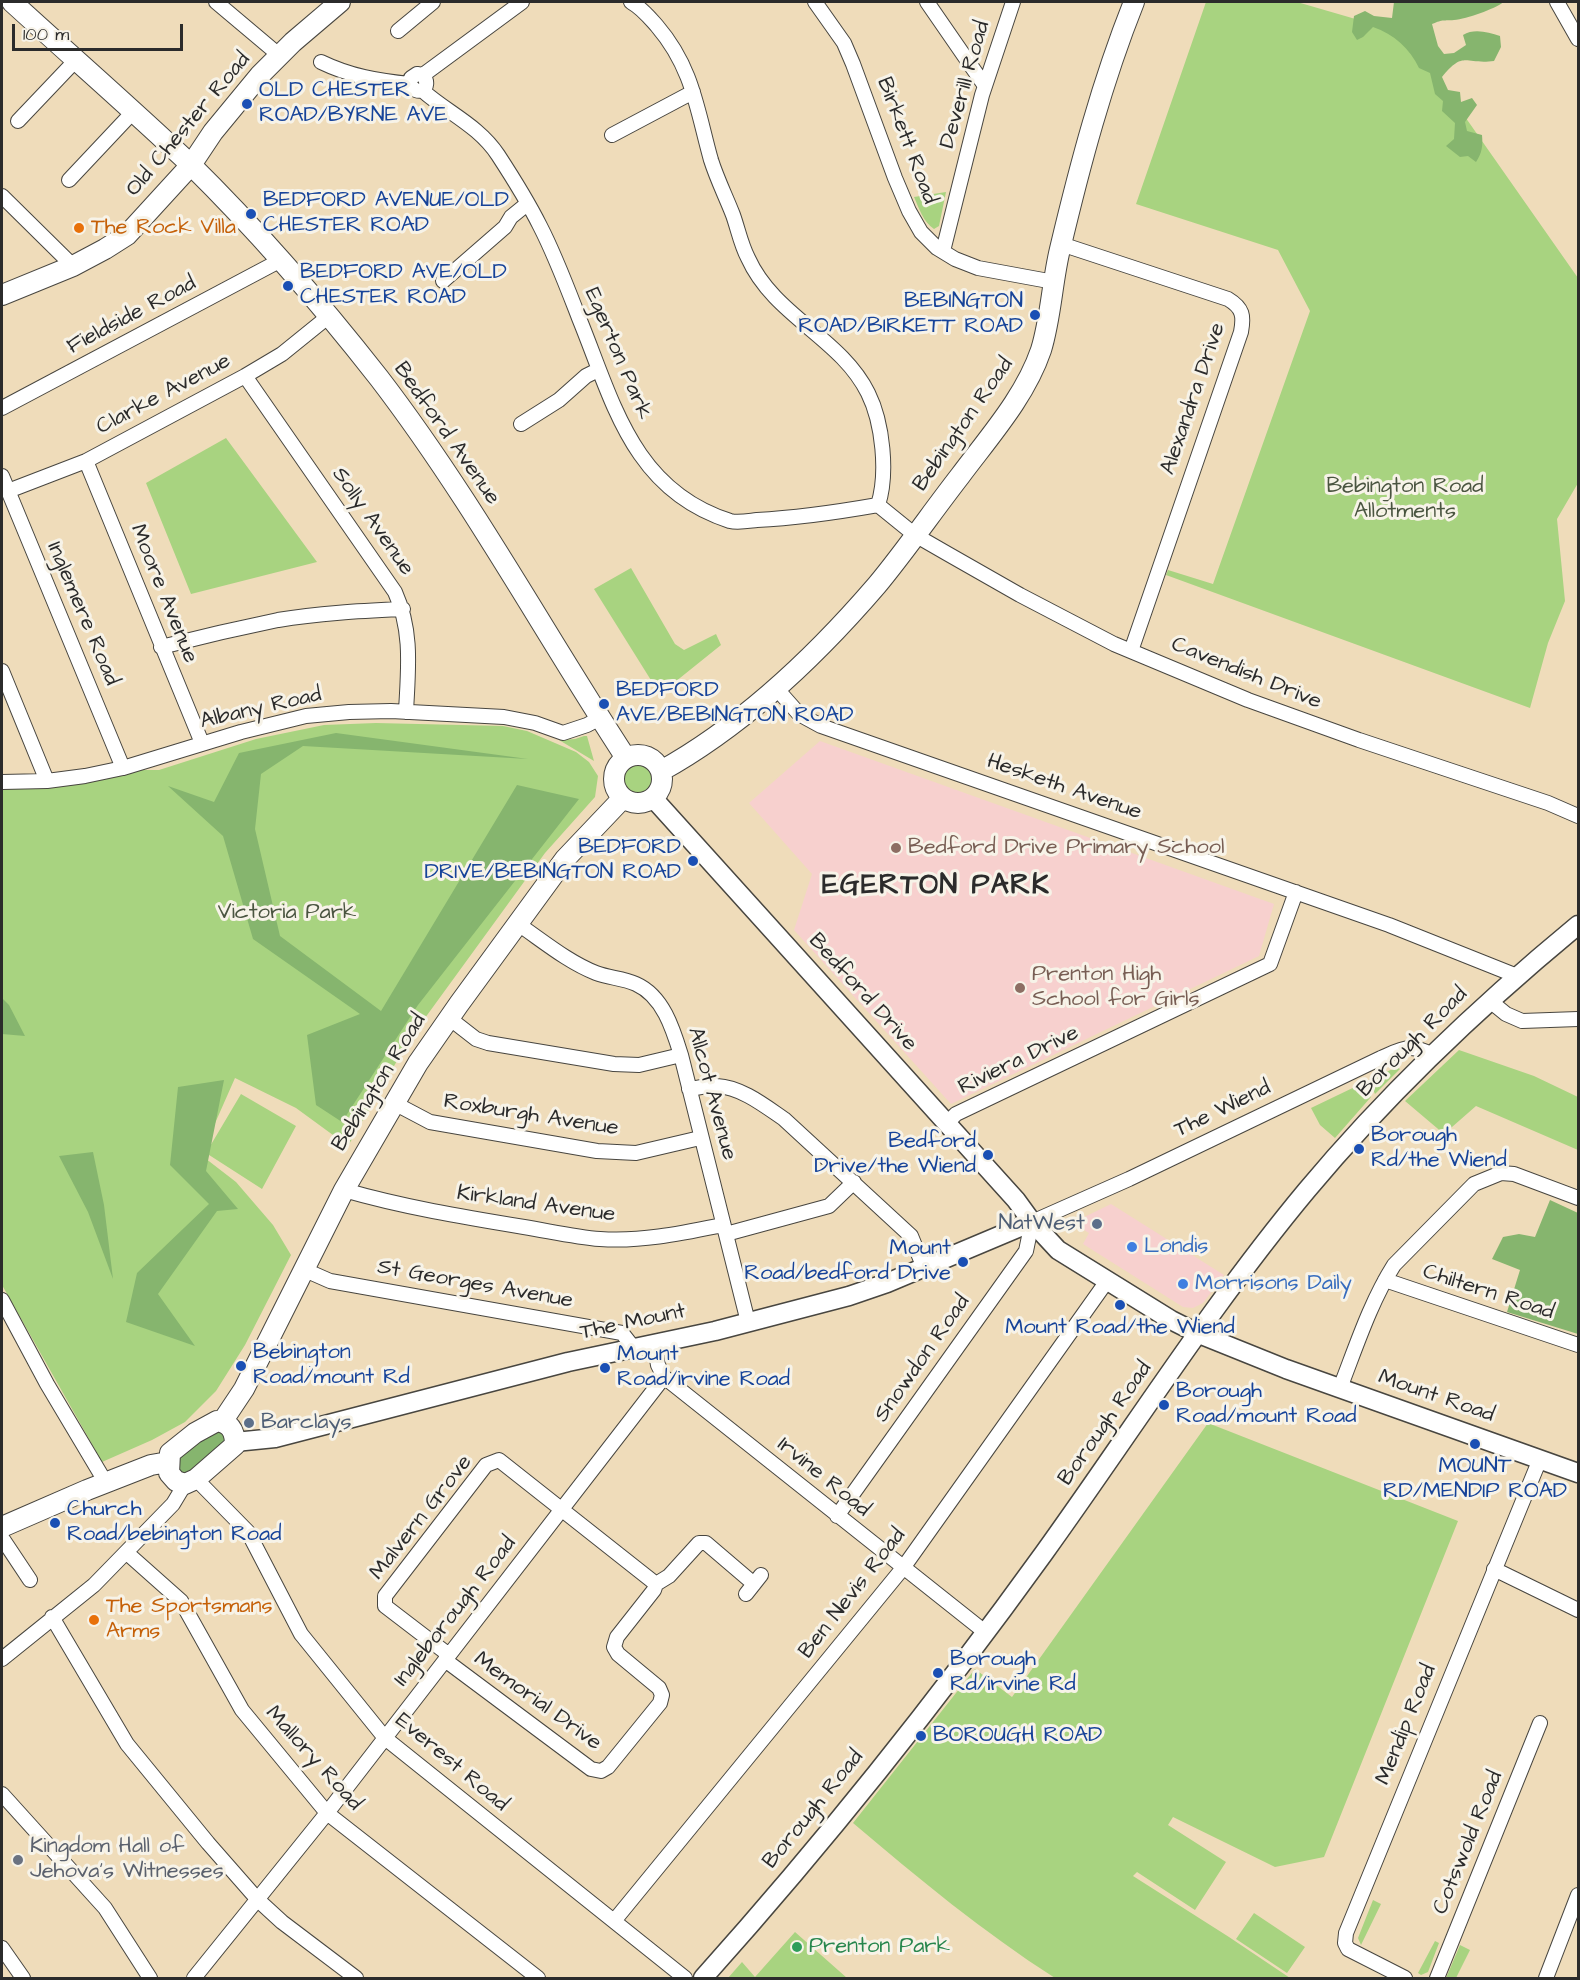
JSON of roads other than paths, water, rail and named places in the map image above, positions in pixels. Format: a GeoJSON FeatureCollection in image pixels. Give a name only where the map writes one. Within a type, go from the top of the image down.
{"type":"FeatureCollection","features":[{"type":"Feature","properties":{"kind":"main road","name":"Bedford Avenue"},"geometry":{"type":"LineString","coordinates":[[12,2],[190,165],[281,260],[329,316],[380,379],[445,470],[626,758]]}},
{"type":"Feature","properties":{"kind":"main road","name":"Old Chester Road"},"geometry":{"type":"LineString","coordinates":[[2,295],[73,266],[127,235],[190,165],[213,132],[279,55],[340,2]]}},
{"type":"Feature","properties":{"kind":"main road","name":"Bebington Road"},"geometry":{"type":"LineString","coordinates":[[661,771],[718,736],[776,688],[834,631],[878,584],[1007,414],[1029,377],[1041,350],[1061,244],[1088,133],[1134,2]]}},
{"type":"Feature","properties":{"kind":"main road"},"geometry":{"type":"LineString","coordinates":[[637,754],[648,756],[655,761],[661,771],[661,788],[653,798],[636,804],[622,798],[616,792],[613,778],[616,766],[626,758],[637,754]]}},
{"type":"Feature","properties":{"kind":"main road","name":"Bebington Road"},"geometry":{"type":"LineString","coordinates":[[222,1422],[244,1389],[344,1190],[394,1103],[449,1018],[565,859],[622,798]]}},
{"type":"Feature","properties":{"kind":"main road"},"geometry":{"type":"LineString","coordinates":[[216,1421],[222,1422],[231,1428],[235,1445],[225,1456],[191,1482],[176,1481],[169,1473],[170,1453],[182,1442],[207,1426],[216,1421]]}},
{"type":"Feature","properties":{"kind":"main road"},"geometry":{"type":"LineString","coordinates":[[2,1527],[151,1465],[168,1462]]}},
{"type":"Feature","properties":{"kind":"street"},"geometry":{"type":"LineString","coordinates":[[216,2],[279,55]]}},
{"type":"Feature","properties":{"kind":"street"},"geometry":{"type":"LineString","coordinates":[[398,31],[433,2]]}},
{"type":"Feature","properties":{"kind":"street"},"geometry":{"type":"LineString","coordinates":[[423,75],[522,2]]}},
{"type":"Feature","properties":{"kind":"street"},"geometry":{"type":"LineString","coordinates":[[631,2],[642,8],[666,36],[687,73],[712,161],[748,260],[780,305],[838,353],[856,373],[869,395],[877,420],[884,464],[878,505],[915,535]]}},
{"type":"Feature","properties":{"kind":"street","name":"Birkett Road"},"geometry":{"type":"LineString","coordinates":[[815,2],[844,43],[909,212],[921,232],[954,259],[978,268],[1054,282]]}},
{"type":"Feature","properties":{"kind":"street"},"geometry":{"type":"LineString","coordinates":[[927,2],[985,86]]}},
{"type":"Feature","properties":{"kind":"street","name":"Deverill Road"},"geometry":{"type":"LineString","coordinates":[[943,251],[985,86],[1013,2]]}},
{"type":"Feature","properties":{"kind":"street"},"geometry":{"type":"LineString","coordinates":[[1557,2],[1578,36]]}},
{"type":"Feature","properties":{"kind":"street"},"geometry":{"type":"LineString","coordinates":[[18,121],[76,60]]}},
{"type":"Feature","properties":{"kind":"street","name":"Egerton Park"},"geometry":{"type":"LineString","coordinates":[[321,62],[344,73],[376,81],[410,84],[412,89],[418,92],[423,90],[477,130],[497,153],[544,236],[620,421],[635,448],[650,468],[678,495],[732,522],[813,515],[878,505]]}},
{"type":"Feature","properties":{"kind":"street"},"geometry":{"type":"LineString","coordinates":[[410,84],[411,78],[417,74],[423,75],[427,80],[427,86],[423,90]]}},
{"type":"Feature","properties":{"kind":"street"},"geometry":{"type":"LineString","coordinates":[[612,135],[626,120],[693,92]]}},
{"type":"Feature","properties":{"kind":"street"},"geometry":{"type":"LineString","coordinates":[[69,180],[133,112]]}},
{"type":"Feature","properties":{"kind":"street"},"geometry":{"type":"LineString","coordinates":[[2,196],[73,266]]}},
{"type":"Feature","properties":{"kind":"street"},"geometry":{"type":"LineString","coordinates":[[443,281],[505,227],[511,217],[527,204]]}},
{"type":"Feature","properties":{"kind":"street","name":"Alexandra Drive"},"geometry":{"type":"LineString","coordinates":[[1061,244],[1228,299],[1238,305],[1242,312],[1240,332],[1131,651]]}},
{"type":"Feature","properties":{"kind":"street","name":"Fieldside Road"},"geometry":{"type":"LineString","coordinates":[[2,408],[281,260]]}},
{"type":"Feature","properties":{"kind":"street","name":"Clarke Avenue"},"geometry":{"type":"LineString","coordinates":[[8,491],[86,461],[245,376],[282,354],[329,316]]}},
{"type":"Feature","properties":{"kind":"street"},"geometry":{"type":"LineString","coordinates":[[521,424],[559,400],[586,376],[598,370]]}},
{"type":"Feature","properties":{"kind":"street","name":"Solly Avenue"},"geometry":{"type":"LineString","coordinates":[[245,376],[395,592],[403,609],[408,634],[406,712]]}},
{"type":"Feature","properties":{"kind":"street","name":"Moore Avenue"},"geometry":{"type":"LineString","coordinates":[[86,461],[202,743]]}},
{"type":"Feature","properties":{"kind":"street","name":"Inglemere Road"},"geometry":{"type":"LineString","coordinates":[[2,476],[123,768]]}},
{"type":"Feature","properties":{"kind":"street","name":"Cavendish Drive"},"geometry":{"type":"LineString","coordinates":[[915,535],[1020,595],[1131,651],[1248,700],[1548,803],[1578,816]]}},
{"type":"Feature","properties":{"kind":"street"},"geometry":{"type":"LineString","coordinates":[[161,648],[220,632],[280,620],[360,611],[403,609]]}},
{"type":"Feature","properties":{"kind":"street"},"geometry":{"type":"LineString","coordinates":[[2,671],[47,781]]}},
{"type":"Feature","properties":{"kind":"street","name":"Hesketh Avenue"},"geometry":{"type":"LineString","coordinates":[[776,688],[799,714],[821,726],[1389,925],[1517,976]]}},
{"type":"Feature","properties":{"kind":"street","name":"Albany Road"},"geometry":{"type":"LineString","coordinates":[[2,782],[47,781],[123,768],[202,743],[306,716],[349,712],[406,712],[504,717],[535,723],[563,733],[600,718]]}},
{"type":"Feature","properties":{"kind":"street","name":"Bedford Drive"},"geometry":{"type":"LineString","coordinates":[[653,798],[1016,1200],[1032,1222]]}},
{"type":"Feature","properties":{"kind":"street","name":"Riviera Drive"},"geometry":{"type":"LineString","coordinates":[[947,1123],[956,1114],[1270,964],[1296,892]]}},
{"type":"Feature","properties":{"kind":"street","name":"Allcot Avenue"},"geometry":{"type":"LineString","coordinates":[[518,924],[558,952],[596,973],[636,984],[650,993],[670,1022],[681,1055],[748,1322]]}},
{"type":"Feature","properties":{"kind":"street","name":"Borough Road"},"geometry":{"type":"LineString","coordinates":[[703,1978],[859,1795],[985,1632],[1042,1556],[1254,1257],[1308,1189],[1346,1145],[1433,1055],[1517,976],[1578,925]]}},
{"type":"Feature","properties":{"kind":"street"},"geometry":{"type":"LineString","coordinates":[[1490,1001],[1506,1014],[1522,1022],[1578,1019]]}},
{"type":"Feature","properties":{"kind":"street"},"geometry":{"type":"LineString","coordinates":[[449,1018],[476,1039],[488,1043],[614,1064],[639,1065],[681,1055]]}},
{"type":"Feature","properties":{"kind":"street","name":"The Wiend"},"geometry":{"type":"LineString","coordinates":[[1032,1222],[1119,1184],[1381,1058],[1403,1049],[1418,1047],[1433,1055]]}},
{"type":"Feature","properties":{"kind":"street"},"geometry":{"type":"LineString","coordinates":[[689,1089],[717,1086],[733,1089],[784,1119],[911,1236],[924,1268]]}},
{"type":"Feature","properties":{"kind":"street","name":"Roxburgh Avenue"},"geometry":{"type":"LineString","coordinates":[[394,1103],[430,1122],[597,1150],[636,1153],[700,1138]]}},
{"type":"Feature","properties":{"kind":"street"},"geometry":{"type":"LineString","coordinates":[[1340,1388],[1385,1280],[1394,1266],[1474,1184],[1501,1173],[1514,1174],[1578,1198]]}},
{"type":"Feature","properties":{"kind":"street","name":"Kirkland Avenue"},"geometry":{"type":"LineString","coordinates":[[344,1190],[393,1204],[453,1216],[601,1239],[641,1238],[724,1230],[829,1206],[854,1182]]}},
{"type":"Feature","properties":{"kind":"street","name":"Snowdon Road"},"geometry":{"type":"LineString","coordinates":[[837,1516],[1027,1249],[1032,1222]]}},
{"type":"Feature","properties":{"kind":"street","name":"The Mount"},"geometry":{"type":"LineString","coordinates":[[235,1442],[275,1438],[487,1382],[748,1322],[849,1296],[924,1268],[1032,1222]]}},
{"type":"Feature","properties":{"kind":"street","name":"Mount Road"},"geometry":{"type":"LineString","coordinates":[[1032,1222],[1058,1250],[1176,1323],[1199,1334],[1340,1388],[1578,1473]]}},
{"type":"Feature","properties":{"kind":"street","name":"St Georges Avenue"},"geometry":{"type":"LineString","coordinates":[[305,1270],[330,1281],[622,1333],[633,1347]]}},
{"type":"Feature","properties":{"kind":"street","name":"Chiltern Road"},"geometry":{"type":"LineString","coordinates":[[1385,1280],[1578,1345]]}},
{"type":"Feature","properties":{"kind":"street","name":"Ben Nevis Road"},"geometry":{"type":"LineString","coordinates":[[614,1921],[903,1568],[1107,1281]]}},
{"type":"Feature","properties":{"kind":"street"},"geometry":{"type":"LineString","coordinates":[[2,1300],[47,1384],[106,1483]]}},
{"type":"Feature","properties":{"kind":"street"},"geometry":{"type":"LineString","coordinates":[[654,1343],[658,1365],[664,1377]]}},
{"type":"Feature","properties":{"kind":"street","name":"Irvine Road"},"geometry":{"type":"LineString","coordinates":[[664,1377],[985,1632]]}},
{"type":"Feature","properties":{"kind":"street","name":"Ingleborough Road"},"geometry":{"type":"LineString","coordinates":[[194,1978],[327,1813],[664,1377]]}},
{"type":"Feature","properties":{"kind":"street","name":"Mendip Road"},"geometry":{"type":"LineString","coordinates":[[1405,1978],[1348,1949],[1345,1943],[1346,1933],[1540,1459]]}},
{"type":"Feature","properties":{"kind":"street","name":"Malvern Grove"},"geometry":{"type":"LineString","coordinates":[[447,1657],[385,1606],[385,1596],[486,1465],[499,1460],[562,1509]]}},
{"type":"Feature","properties":{"kind":"street"},"geometry":{"type":"LineString","coordinates":[[2,1659],[94,1585],[173,1504],[191,1482]]}},
{"type":"Feature","properties":{"kind":"street","name":"Everest Road"},"geometry":{"type":"LineString","coordinates":[[191,1482],[248,1532],[300,1634],[385,1738],[685,1978]]}},
{"type":"Feature","properties":{"kind":"street"},"geometry":{"type":"LineString","coordinates":[[562,1509],[656,1584],[669,1576],[694,1547],[699,1543],[706,1543],[754,1585]]}},
{"type":"Feature","properties":{"kind":"street"},"geometry":{"type":"LineString","coordinates":[[2,1538],[30,1580]]}},
{"type":"Feature","properties":{"kind":"street","name":"Mallory Road"},"geometry":{"type":"LineString","coordinates":[[127,1552],[181,1601],[242,1710],[327,1813],[538,1978]]}},
{"type":"Feature","properties":{"kind":"street"},"geometry":{"type":"LineString","coordinates":[[1494,1569],[1578,1610]]}},
{"type":"Feature","properties":{"kind":"street","name":"Memorial Drive"},"geometry":{"type":"LineString","coordinates":[[447,1657],[591,1769],[601,1771],[608,1767],[660,1703],[662,1695],[659,1688],[618,1654],[614,1647],[617,1637],[654,1590],[656,1584]]}},
{"type":"Feature","properties":{"kind":"street"},"geometry":{"type":"LineString","coordinates":[[52,1617],[128,1744],[160,1785],[258,1900],[282,1922],[356,1978]]}},
{"type":"Feature","properties":{"kind":"street","name":"Cotswold Road"},"geometry":{"type":"LineString","coordinates":[[1437,1978],[1540,1723]]}},
{"type":"Feature","properties":{"kind":"street"},"geometry":{"type":"LineString","coordinates":[[2,1794],[105,1908],[150,1978]]}},
{"type":"Feature","properties":{"kind":"street"},"geometry":{"type":"LineString","coordinates":[[1546,1978],[1578,1895]]}},
{"type":"Feature","properties":{"kind":"street"},"geometry":{"type":"LineString","coordinates":[[2,1948],[23,1978]]}},
{"type":"Feature","properties":{"kind":"place","name":"OLD CHESTER ROAD/BYRNE AVE"},"geometry":{"type":"Point","coordinates":[247,104]}},
{"type":"Feature","properties":{"kind":"place","name":"BEDFORD AVENUE/OLD CHESTER ROAD"},"geometry":{"type":"Point","coordinates":[251,214]}},
{"type":"Feature","properties":{"kind":"place","name":"The Rock Villa"},"geometry":{"type":"Point","coordinates":[79,228]}},
{"type":"Feature","properties":{"kind":"place","name":"BEDFORD AVE/OLD CHESTER ROAD"},"geometry":{"type":"Point","coordinates":[288,286]}},
{"type":"Feature","properties":{"kind":"place","name":"BEBINGTON ROAD/BIRKETT ROAD"},"geometry":{"type":"Point","coordinates":[1035,315]}},
{"type":"Feature","properties":{"kind":"place","name":"BEDFORD AVE/BEBINGTON ROAD"},"geometry":{"type":"Point","coordinates":[604,704]}},
{"type":"Feature","properties":{"kind":"place","name":"Bedford Drive Primary School"},"geometry":{"type":"Point","coordinates":[896,848]}},
{"type":"Feature","properties":{"kind":"place","name":"BEDFORD DRIVE/BEBINGTON ROAD"},"geometry":{"type":"Point","coordinates":[693,861]}},
{"type":"Feature","properties":{"kind":"place","name":"Prenton High School for Girls"},"geometry":{"type":"Point","coordinates":[1020,988]}},
{"type":"Feature","properties":{"kind":"place","name":"Borough Rd/the Wiend"},"geometry":{"type":"Point","coordinates":[1359,1149]}},
{"type":"Feature","properties":{"kind":"place","name":"Bedford Drive/the Wiend"},"geometry":{"type":"Point","coordinates":[988,1155]}},
{"type":"Feature","properties":{"kind":"place","name":"NatWest"},"geometry":{"type":"Point","coordinates":[1097,1224]}},
{"type":"Feature","properties":{"kind":"place","name":"Londis"},"geometry":{"type":"Point","coordinates":[1132,1247]}},
{"type":"Feature","properties":{"kind":"place","name":"Mount Road/bedford Drive"},"geometry":{"type":"Point","coordinates":[963,1262]}},
{"type":"Feature","properties":{"kind":"place","name":"Morrisons Daily"},"geometry":{"type":"Point","coordinates":[1183,1284]}},
{"type":"Feature","properties":{"kind":"place","name":"Mount Road/the Wiend"},"geometry":{"type":"Point","coordinates":[1120,1305]}},
{"type":"Feature","properties":{"kind":"place","name":"Bebington Road/mount Rd"},"geometry":{"type":"Point","coordinates":[241,1366]}},
{"type":"Feature","properties":{"kind":"place","name":"Mount Road/irvine Road"},"geometry":{"type":"Point","coordinates":[605,1368]}},
{"type":"Feature","properties":{"kind":"place","name":"Borough Road/mount Road"},"geometry":{"type":"Point","coordinates":[1164,1405]}},
{"type":"Feature","properties":{"kind":"place","name":"Barclays"},"geometry":{"type":"Point","coordinates":[249,1423]}},
{"type":"Feature","properties":{"kind":"place","name":"MOUNT RD/MENDIP ROAD"},"geometry":{"type":"Point","coordinates":[1475,1444]}},
{"type":"Feature","properties":{"kind":"place","name":"Church Road/bebington Road"},"geometry":{"type":"Point","coordinates":[55,1523]}},
{"type":"Feature","properties":{"kind":"place","name":"The Sportsmans Arms"},"geometry":{"type":"Point","coordinates":[94,1620]}},
{"type":"Feature","properties":{"kind":"place","name":"Borough Rd/irvine Rd"},"geometry":{"type":"Point","coordinates":[938,1673]}},
{"type":"Feature","properties":{"kind":"place","name":"BOROUGH ROAD"},"geometry":{"type":"Point","coordinates":[921,1736]}},
{"type":"Feature","properties":{"kind":"place","name":"Kingdom Hall of Jehova's Witnesses"},"geometry":{"type":"Point","coordinates":[18,1860]}},
{"type":"Feature","properties":{"kind":"place","name":"Prenton Park"},"geometry":{"type":"Point","coordinates":[797,1947]}},
{"type":"Feature","properties":{"kind":"district","name":"EGERTON PARK"},"geometry":{"type":"Point","coordinates":[936,887]}},
{"type":"Feature","properties":{"kind":"park label","name":"Bebington Road Allotments"},"geometry":{"type":"Point","coordinates":[1405,500]}},
{"type":"Feature","properties":{"kind":"park label","name":"Victoria Park"},"geometry":{"type":"Point","coordinates":[287,913]}}]}
